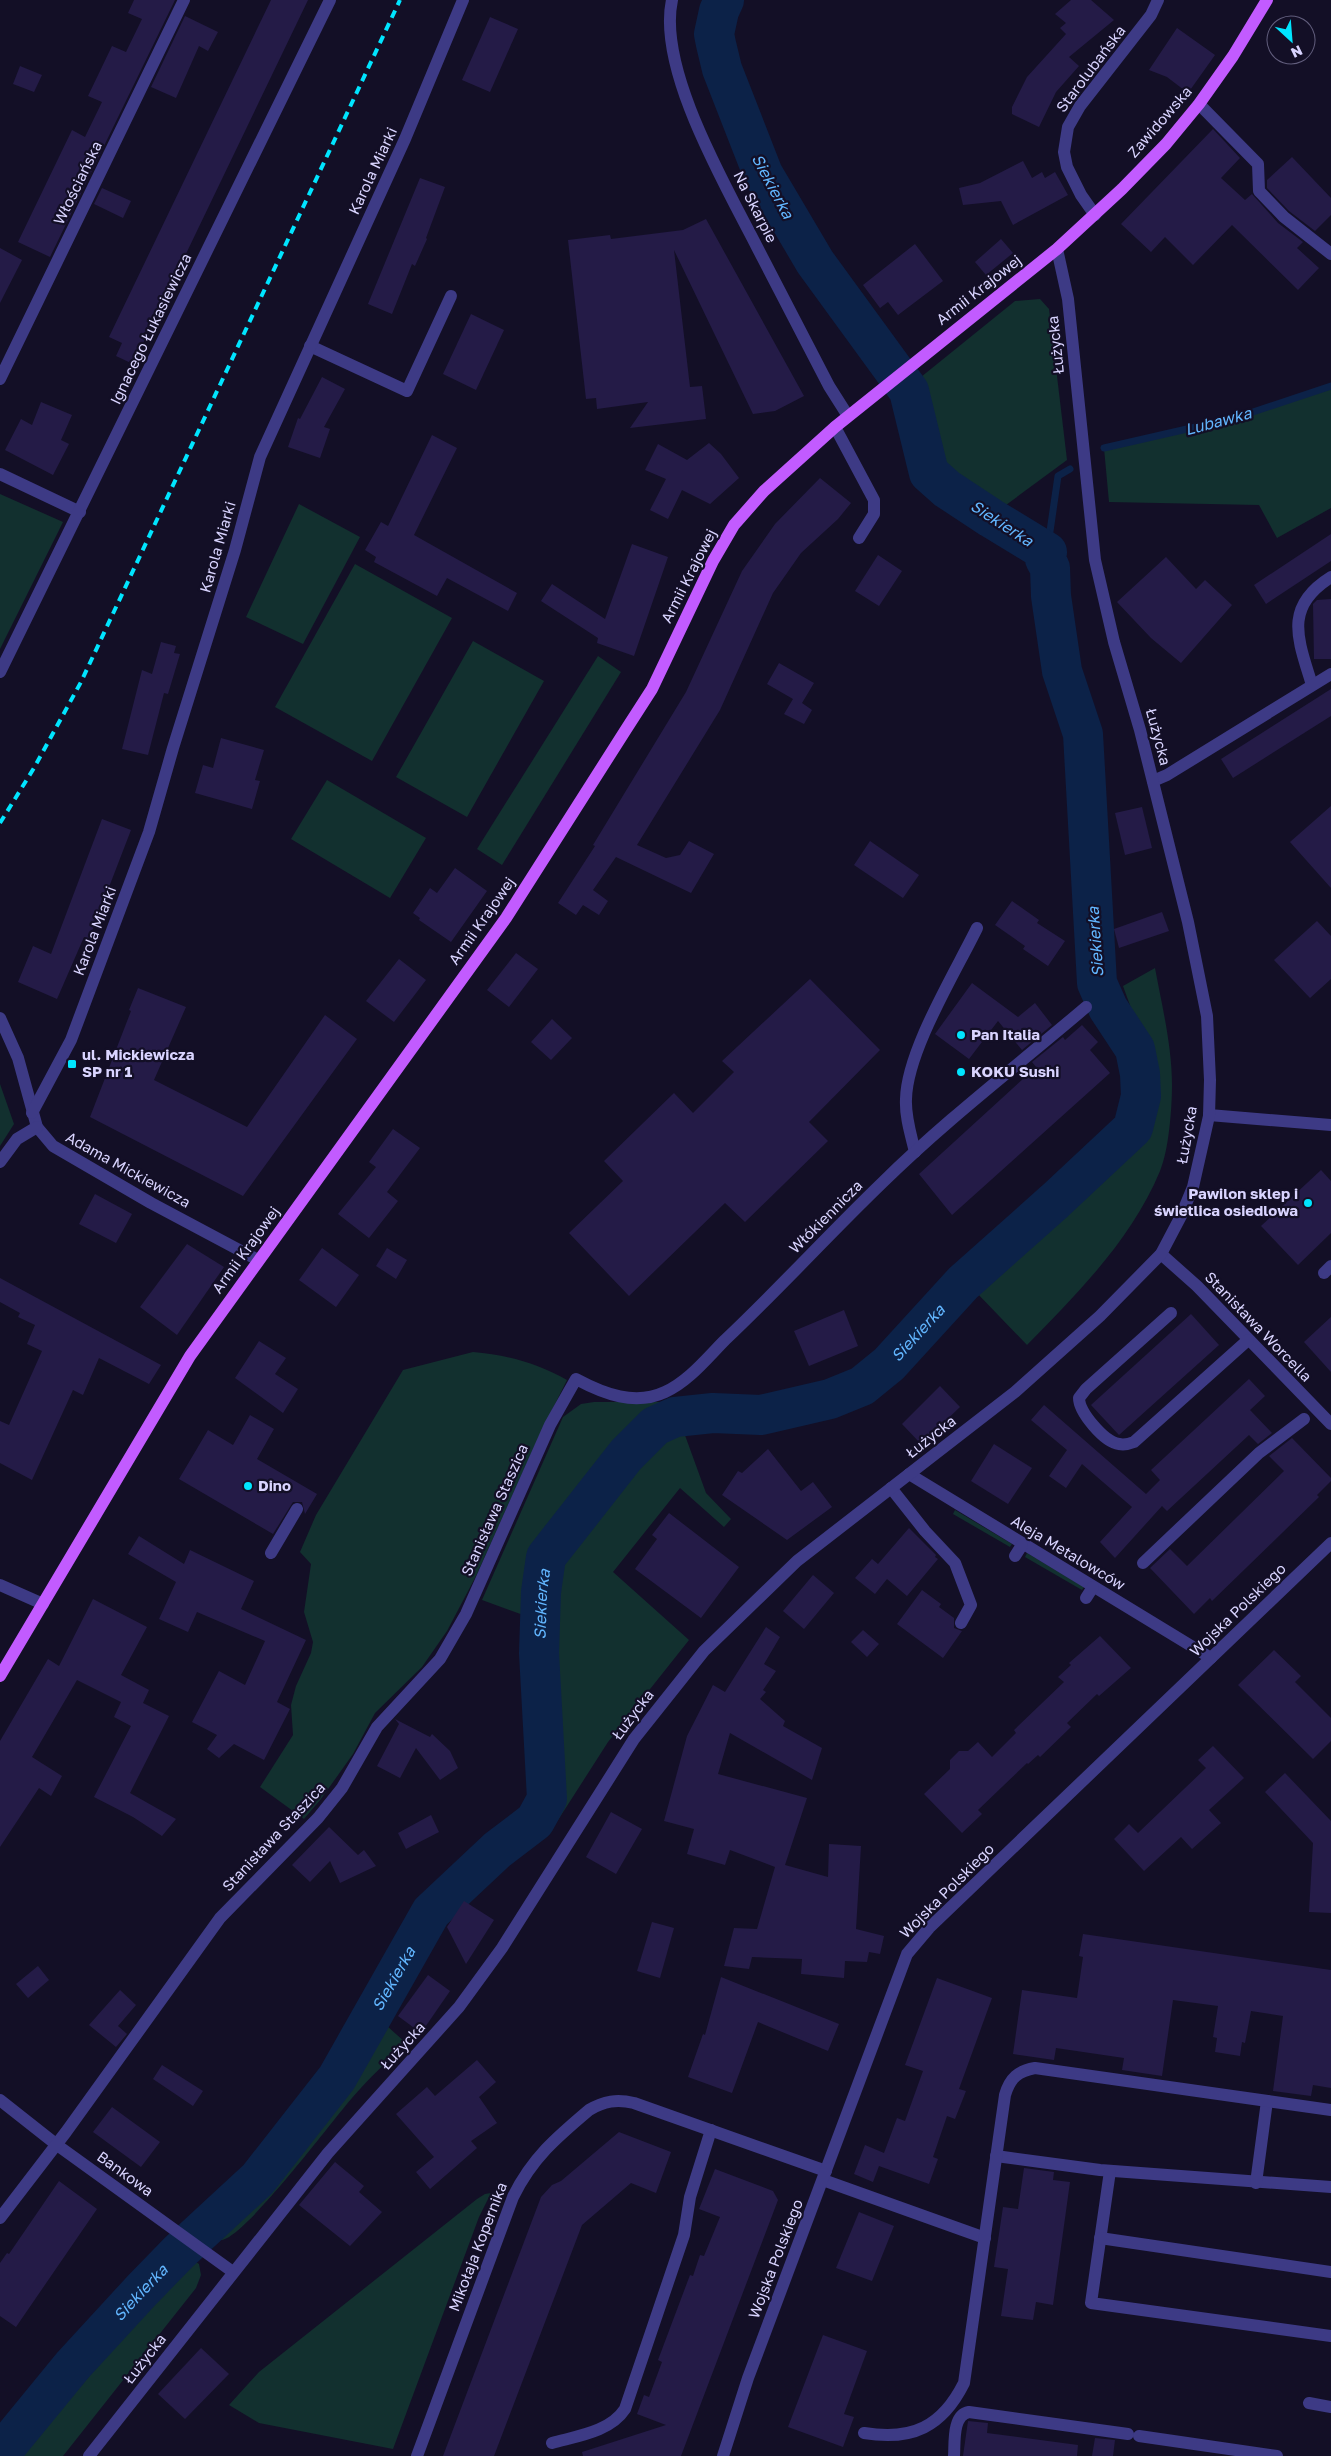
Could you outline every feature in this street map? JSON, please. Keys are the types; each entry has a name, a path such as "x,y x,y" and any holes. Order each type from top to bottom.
{"main road":[{"name":"Zawidowska","path":"1057,249 1095,215 1166,144 1199,104 1233,56 1267,0"},
{"name":"Armii Krajowej","path":"0,1676 190,1356 506,918 652,689 712,561 734,525 764,491 835,427 1057,249"}],"street":[{"name":"Włościańska","path":"0,379 184,0"},
{"name":"Ignacego Łukasiewicza","path":"0,672 330,0"},
{"name":"Karola Miarki","path":"32,1113 71,1040 150,832 173,748 235,550 260,457 405,139 463,0"},
{"name":"Na Skarpie","path":"672,0 671,31 677,68 706,146 825,377 848,416"},
{"name":"Starolubańska","path":"1095,215 1081,195 1067,167 1064,152 1068,127 1080,106 1151,15 1158,0"},
{"path":"1199,104 1258,164 1259,191 1284,217 1331,254"},
{"name":"Łużycka","path":"89,2456 328,2153 459,2007 502,1948 634,1739 704,1651 778,1578 1015,1392 1100,1316 1161,1254 1193,1186 1209,1115 1210,1080 1207,1016 1188,922 1153,781 1114,642 1095,560 1068,299 1057,249"},
{"path":"310,346 407,391 450,296"},
{"path":"835,427 874,500 874,514 859,538"},
{"path":"0,474 80,512"},
{"path":"1312,685 1302,647 1299,616 1306,596 1331,577"},
{"path":"1153,781 1167,775 1331,674"},
{"path":"915,1152 906,1110 908,1076 926,1030 977,928"},
{"name":"Włókiennicza","path":"576,1379 600,1391 629,1398 650,1397 672,1388 688,1376 755,1312 915,1152 1086,1007"},
{"name":"Adama Mickiewicza","path":"0,1018 18,1058 37,1127 52,1146 92,1170 258,1260"},
{"path":"1209,1115 1331,1125"},
{"path":"0,1162 17,1140 37,1127"},
{"name":"Stanisława Worcella","path":"1161,1254 1197,1286 1331,1424"},
{"path":"1171,1313 1086,1389 1079,1398 1081,1410 1111,1442 1126,1444 1134,1442 1248,1340"},
{"name":"Stanisława Staszica","path":"0,2218 57,2145 220,1918 330,1803 342,1788 377,1727 428,1674 452,1641 550,1425 576,1379"},
{"path":"1143,1564 1258,1453 1304,1419"},
{"name":"Aleja Metalowców","path":"909,1474 1018,1550 1093,1587 1211,1658"},
{"path":"891,1488 924,1531 956,1563 971,1606 961,1623"},
{"path":"271,1553 297,1509"},
{"name":"Wojska Polskiego","path":"724,2456 748,2378 903,1963 916,1941 1331,1544"},
{"path":"0,1585 43,1604"},
{"path":"1086,1598 1093,1587"},
{"path":"864,2432 877,2435 914,2433 925,2428 945,2412 958,2396 964,2383 996,2156 1009,2083 1014,2076 1027,2069 1036,2068 1331,2110"},
{"name":"Bankowa","path":"0,2100 57,2145 233,2272"},
{"name":"Mikołaja Kopernika","path":"417,2456 513,2197 536,2158 597,2105 615,2100 634,2103 711,2130 985,2238"},
{"path":"1256,2183 1267,2101"},
{"path":"552,2443 605,2427 619,2417 625,2409 684,2235 690,2197 711,2130"},
{"path":"996,2156 1110,2170 1256,2183 1331,2187"},
{"path":"1110,2170 1091,2303 1331,2336"},
{"path":"1100,2238 1331,2272"},
{"path":"1309,2403 1331,2407"},
{"path":"954,2456 958,2421 961,2415 968,2412 1134,2435 1216,2451 1277,2456"}],"green space":[{"path":"1040,299 1049,309 1067,460 1006,505 946,466 921,377 1015,301"},
{"path":"1331,383 1331,508 1277,538 1259,505 1109,502 1104,448 1235,418"},
{"path":"0,494 63,522 0,649"},
{"path":"299,504 360,537 303,644 246,617"},
{"path":"355,564 452,618 372,761 275,707"},
{"path":"473,641 544,681 467,817 396,777"},
{"path":"598,656 621,672 502,865 477,849"},
{"path":"327,780 426,838 390,898 291,839"},
{"path":"1155,968 1172,1070 1171,1117 1168,1141 1160,1171 1148,1196 1119,1242 1084,1285 1027,1345 975,1291 1083,1189 1141,1126 1150,1089 1148,1055 1123,986"},
{"path":"0,1084 14,1124 0,1146"},
{"path":"473,1352 498,1355 522,1361 567,1380 539,1436 477,1574 447,1631 422,1667 375,1713 353,1754 321,1799 304,1819 260,1787 293,1735 291,1705 296,1686 311,1653 313,1642 304,1612 311,1564 300,1552 316,1515 403,1370"},
{"path":"594,1402 664,1402 625,1441 544,1540 532,1569 526,1616 482,1600 563,1417 581,1404"},
{"path":"682,1427 706,1493 731,1519 724,1527 680,1488 613,1572 689,1640 608,1742 551,1831 548,1819 559,1789 548,1640 548,1593 552,1570 567,1539 593,1512 637,1455 661,1435"},
{"path":"955,1510 1012,1544 1010,1547 953,1514"},
{"path":"1027,1553 1084,1587 1082,1590 1025,1557"},
{"path":"377,2017 406,2043 358,2091 288,2177 248,2221 232,2235 221,2240 213,2235 262,2184 309,2129 353,2063"},
{"path":"491,2193 479,2217 393,2449 259,2423 229,2405 259,2372 477,2199"},
{"path":"191,2259 199,2264 201,2275 196,2288 63,2456 20,2456"}],"building":[{"path":"134,0 175,0 50,257 18,242 72,130 85,137 102,102 88,96 112,46 126,52 142,19 128,13"},
{"path":"271,0 308,0 133,364 116,356 122,343 109,337"},
{"path":"1071,0 1091,0 1114,20 1069,57 1079,66 1056,92 1039,127 1012,114 1012,107 1027,77 1066,34 1060,28 1066,23 1055,14"},
{"path":"185,16 218,32 208,51 199,46 176,98 151,87"},
{"path":"490,17 518,29 490,92 462,80"},
{"path":"1177,28 1215,55 1188,93 1167,77 1149,70"},
{"path":"20,66 42,75 34,92 13,84"},
{"path":"1213,129 1240,158 1221,178 1245,200 1252,194 1278,223 1303,242 1297,248 1319,268 1298,290 1232,225 1193,265 1165,237 1151,252 1121,224"},
{"path":"1292,157 1331,198 1331,215 1315,231 1289,211 1267,188 1267,180"},
{"path":"1023,161 1032,178 1042,172 1045,178 1055,172 1068,195 1013,225 1001,201 963,205 959,188 980,183"},
{"path":"420,178 445,187 427,239 415,266 412,264 392,314 368,304"},
{"path":"102,188 131,201 123,218 94,204"},
{"path":"706,219 804,396 775,411 753,414 674,250 690,387 702,386 706,419 630,428 648,402 597,409 596,398 586,399 568,240 610,235 611,239 683,230"},
{"path":"1001,239 1013,253 986,275 975,262"},
{"path":"915,244 943,281 898,315 888,302 880,308 863,285"},
{"path":"0,248 22,260 0,303"},
{"path":"471,314 504,330 476,390 443,374"},
{"path":"322,377 345,389 324,427 330,429 320,458 288,447 298,418 300,419"},
{"path":"41,402 72,415 61,440 69,444 53,475 5,450 21,419 32,425"},
{"path":"432,435 457,448 414,535 517,593 508,611 447,578 437,596 374,562 376,557 365,550 381,522 388,526"},
{"path":"709,443 721,454 739,478 710,504 682,490 668,519 650,510 666,479 645,470 658,444 687,460"},
{"path":"820,478 851,503 838,519 801,553 773,593 720,710 637,845 666,858 680,855 689,841 714,854 691,893 616,857 593,890 608,901 599,915 583,905 576,915 558,903 595,846 593,845 686,692 742,571 775,524"},
{"path":"1331,534 1331,561 1266,604 1254,585"},
{"path":"632,544 668,557 634,656 597,643 598,638 541,601 552,584 605,619"},
{"path":"878,555 902,571 879,606 855,591"},
{"path":"1166,557 1196,589 1205,580 1232,605 1181,663 1151,638 1117,602"},
{"path":"1331,599 1331,659 1314,659 1313,604 1317,600"},
{"path":"161,642 176,646 174,653 180,654 168,694 164,693 148,755 122,749 142,670 152,674"},
{"path":"779,663 814,683 802,703 812,710 804,724 784,714 793,699 767,684"},
{"path":"1331,689 1331,716 1233,778 1221,759"},
{"path":"221,738 264,750 255,780 260,781 252,809 195,793 203,765 213,768"},
{"path":"1331,806 1331,888 1290,842"},
{"path":"1142,807 1152,848 1125,855 1115,813"},
{"path":"102,819 131,830 89,939 84,937 57,999 18,982 33,946 51,954"},
{"path":"870,841 919,875 903,898 854,865"},
{"path":"455,868 487,891 451,942 419,920 420,918 413,913 430,888 437,893"},
{"path":"1012,901 1039,920 1037,923 1065,941 1048,966 1023,949 1025,946 995,925"},
{"path":"1162,912 1169,931 1119,948 1114,929"},
{"path":"1317,921 1331,936 1331,979 1310,998 1274,960"},
{"path":"516,953 538,969 509,1007 487,990"},
{"path":"399,959 426,980 394,1022 366,1001"},
{"path":"810,979 880,1050 809,1122 828,1141 745,1222 725,1203 629,1296 569,1233 623,1181 604,1161 674,1093 693,1113 734,1072 722,1061"},
{"path":"972,983 1018,1017 1035,1003 1052,1025 1022,1050 998,1021 969,1059 935,1034"},
{"path":"138,988 186,1007 154,1080 247,1127 325,1015 357,1039 243,1196 90,1117"},
{"path":"552,1019 572,1038 551,1060 531,1042"},
{"path":"1082,1025 1098,1042 1090,1050 1110,1073 952,1215 919,1174 1036,1067 1032,1062 1063,1037 1065,1040"},
{"path":"393,1129 420,1148 387,1192 398,1201 369,1238 338,1214 376,1167 369,1162"},
{"name":"Pawilon sklep i świetlica osiedlowa","path":"1321,1170 1331,1181 1331,1233 1298,1265 1261,1226"},
{"path":"95,1194 132,1214 116,1243 79,1224"},
{"path":"187,1244 224,1267 177,1335 140,1307"},
{"path":"322,1248 359,1275 336,1307 299,1280"},
{"path":"387,1248 407,1260 396,1279 376,1266"},
{"path":"0,1278 161,1365 149,1384 99,1358 83,1395 73,1390 32,1480 0,1463 0,1421 9,1425 42,1351 27,1344 35,1325 18,1317 20,1313 0,1302"},
{"path":"844,1310 858,1346 809,1366 794,1331"},
{"path":"1191,1314 1219,1345 1119,1435 1091,1405"},
{"path":"1331,1317 1331,1372 1304,1342"},
{"path":"259,1341 286,1358 275,1374 298,1389 283,1413 235,1378"},
{"path":"1249,1379 1265,1396 1250,1410 1272,1433 1258,1444 1249,1435 1167,1511 1162,1506 1115,1558 1100,1542 1132,1507 1082,1464 1066,1488 1049,1476 1067,1450 1031,1420 1044,1405 1146,1494 1160,1480 1151,1470"},
{"path":"940,1386 960,1407 921,1444 902,1424"},
{"name":"Dino","path":"250,1415 274,1429 257,1459 317,1494 305,1514 302,1502 293,1502 273,1534 179,1479 208,1430 233,1445"},
{"path":"1292,1438 1331,1478 1331,1481 1317,1495 1319,1497 1212,1601 1210,1598 1194,1614 1150,1568 1170,1549 1187,1566 1284,1471 1269,1456"},
{"path":"994,1444 1032,1468 1008,1504 971,1481"},
{"path":"768,1449 801,1491 813,1482 832,1507 787,1540 722,1495 738,1471 742,1473"},
{"path":"669,1513 739,1567 701,1618 635,1569 657,1539 652,1535"},
{"path":"909,1528 938,1559 907,1596 887,1579 875,1594 855,1578 872,1559 878,1564"},
{"path":"139,1536 184,1564 190,1550 254,1581 241,1609 306,1640 277,1702 290,1709 264,1760 234,1744 219,1758 207,1749 217,1735 192,1722 219,1671 245,1685 265,1641 197,1612 188,1632 159,1619 176,1582 128,1554"},
{"path":"813,1575 834,1593 804,1629 783,1611"},
{"path":"922,1590 941,1604 939,1607 954,1618 954,1628 962,1631 943,1658 897,1624"},
{"path":"93,1599 147,1627 121,1675 149,1690 143,1703 169,1716 130,1793 176,1819 162,1836 133,1817 94,1797 131,1726 114,1717 121,1702 77,1680 32,1757 62,1776 51,1796 39,1788 0,1847 0,1741 48,1659 59,1666"},
{"path":"766,1627 780,1637 764,1664 776,1671 763,1690 766,1692 760,1699 785,1721 783,1726 822,1748 812,1780 730,1733 718,1774 807,1798 785,1865 828,1877 829,1844 861,1846 856,1929 884,1936 880,1954 869,1952 867,1962 845,1961 844,1978 801,1974 802,1959 752,1957 749,1969 724,1966 734,1928 757,1929 775,1867 730,1850 725,1865 687,1854 694,1829 664,1821 687,1736 713,1685 725,1692"},
{"path":"863,1630 879,1644 867,1657 851,1642"},
{"path":"1100,1636 1131,1668 1099,1696 1097,1694 1067,1723 1071,1727 1040,1757 1038,1755 1027,1763 978,1810 982,1814 962,1833 924,1794 950,1769 950,1760 959,1751 968,1751 978,1742 992,1757 1016,1733 1014,1730 1064,1682 1058,1677 1071,1665 1069,1663"},
{"path":"1274,1650 1301,1676 1295,1682 1331,1718 1331,1741 1313,1759 1238,1685"},
{"path":"395,1719 430,1737 432,1734 450,1751 458,1768 440,1780 416,1748 400,1778 377,1766 399,1724"},
{"path":"1213,1746 1244,1778 1209,1810 1221,1823 1192,1849 1181,1837 1144,1871 1114,1839 1129,1824 1138,1833 1206,1768 1198,1760"},
{"path":"1285,1773 1331,1821 1331,1913 1309,1912 1313,1843 1265,1792"},
{"path":"611,1812 642,1829 616,1874 586,1857"},
{"path":"431,1815 439,1832 406,1849 398,1833"},
{"path":"329,1827 358,1855 364,1850 376,1866 340,1883 330,1861 310,1882 292,1865"},
{"path":"464,1901 494,1920 466,1964 447,1927"},
{"path":"652,1922 674,1928 660,1978 637,1971"},
{"path":"1083,1934 1331,1970 1331,2088 1313,2085 1311,2096 1273,2091 1283,2016 1251,2011 1245,2043 1242,2042 1240,2056 1215,2052 1217,2038 1213,2037 1218,2006 1173,2000 1162,2076 1122,2070 1124,2058 1056,2048 1054,2060 1013,2054 1022,1990 1077,1998 1083,1957 1079,1956"},
{"path":"38,1966 49,1980 28,1998 16,1984"},
{"path":"428,1975 450,1991 421,2033 398,2016"},
{"path":"721,1977 839,2024 828,2051 758,2022 732,2093 688,2077 703,2034 705,2035"},
{"path":"937,1978 992,1998 959,2089 966,2091 955,2119 947,2116 933,2157 938,2159 929,2184 879,2166 873,2182 854,2174 865,2145 884,2153 897,2118 905,2121 923,2071 905,2065"},
{"path":"120,1990 136,2005 118,2026 127,2034 116,2047 89,2025"},
{"path":"477,2060 496,2082 479,2097 497,2123 471,2141 477,2148 430,2189 416,2172 434,2157 396,2114 427,2087 435,2096"},
{"path":"162,2065 203,2091 193,2106 153,2079"},
{"path":"112,2107 160,2142 141,2167 93,2132"},
{"path":"619,2132 671,2152 656,2193 631,2183 582,2225 494,2456 443,2456 541,2197 552,2185 561,2181"},
{"path":"335,2162 364,2186 359,2192 382,2212 350,2246 299,2205"},
{"path":"1024,2168 1054,2172 1053,2180 1070,2182 1053,2305 1036,2302 1033,2320 1001,2316 1008,2269 994,2267 1003,2207 1018,2209"},
{"path":"715,2169 773,2191 778,2200 681,2456 583,2456 582,2452 666,2425 637,2414 644,2395 649,2397 662,2362 658,2360 690,2275 693,2276 700,2255 704,2256 720,2217 699,2209"},
{"path":"59,2181 97,2209 16,2327 0,2316 0,2263 7,2253 9,2254"},
{"path":"859,2212 894,2226 872,2281 836,2268"},
{"path":"823,2335 867,2351 844,2414 854,2417 843,2447 788,2427"},
{"path":"201,2348 229,2374 185,2419 158,2394"},
{"path":"968,2421 988,2423 987,2433 1078,2445 1077,2456 963,2456"},
{"path":"1095,2438 1115,2440 1113,2456 1092,2456"}],"waterway":[{"name":"Siekierka","path":"0,2454 73,2365 142,2290 179,2252 258,2179 337,2078 431,1912 497,1850 535,1821 547,1799 539,1653 541,1592 546,1557 626,1455 655,1426 675,1417 713,1413 761,1415 830,1399 862,1386 889,1364 963,1283 1133,1128 1141,1096 1140,1074 1135,1049 1108,1008 1097,983 1083,734 1062,671 1051,596 1050,568 1045,559 1047,552 947,489 929,473 909,391 815,262 763,174 722,69 716,44 714,34 719,11 724,0"},
{"name":"Lubawka","path":"1104,448 1235,418 1331,386"},
{"name":"Lubawka","path":"1047,552 1058,476 1070,469"}],"railway":[{"path":"0,823 34,768 81,682 400,0"}],"place":[{"name":"Pan Italia","path":"961,1035"},
{"name":"ul. Mickiewicza SP nr 1","path":"72,1064"},
{"name":"KOKU Sushi","path":"961,1072"},
{"name":"Pawilon sklep i świetlica osiedlowa","path":"1308,1203"},
{"name":"Dino","path":"248,1486"}]}
